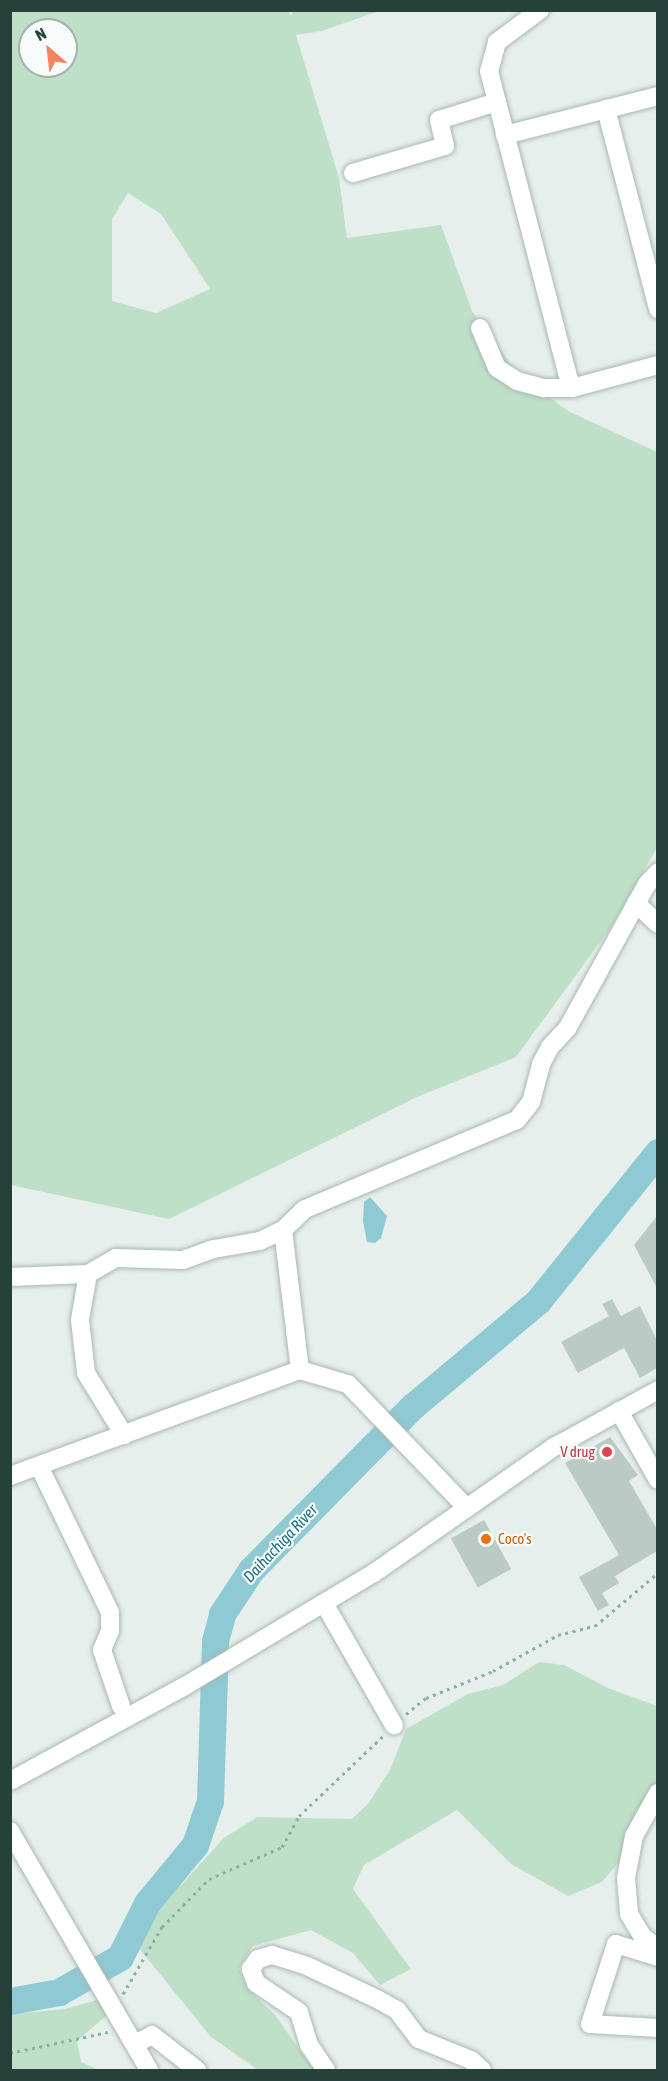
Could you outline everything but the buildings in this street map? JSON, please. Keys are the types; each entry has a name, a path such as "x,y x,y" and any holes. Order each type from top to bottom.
{"street":[{"path":"540,10 506,34 492,51 489,71 572,388"},
{"path":"505,135 657,96"},
{"path":"353,173 444,146 439,120 497,102"},
{"path":"606,109 657,309"},
{"path":"480,327 497,368 517,381 544,388 572,388 657,365"},
{"path":"10,1277 88,1274 116,1258 183,1260 213,1249 260,1241 283,1230 305,1209 517,1120 531,1102 541,1064 567,1029 636,903 657,872"},
{"path":"636,903 657,924"},
{"path":"283,1230 300,1370"},
{"path":"88,1274 80,1320 86,1373 124,1435"},
{"path":"10,1476 300,1370 348,1384 467,1508"},
{"path":"10,1781 185,1686 324,1603 554,1447 657,1390"},
{"path":"619,1411 657,1480"},
{"path":"39,1466 110,1612 110,1631 102,1650 121,1706"},
{"path":"324,1603 394,1725"},
{"path":"657,1793 634,1836 626,1878 629,1914 643,1937 657,1948"},
{"path":"10,1832 149,2070"},
{"path":"657,1957 616,1944 590,2024 657,2028"},
{"path":"326,2070 309,2045 299,2012 256,1983 251,1969 258,1959 272,1955 345,1983 397,2010 418,2039 459,2064 471,2060 482,2070"},
{"path":"135,2044 152,2035 197,2070"}],"path":[{"path":"10,2052 107,2034 115,2010 162,1927 208,1879 282,1847 299,1816 394,1725 438,1692 493,1671 558,1635 594,1626 657,1574"}],"green space":[{"path":"289,10 291,17 292,11 379,11 322,31 296,35 339,178 347,238 441,225 472,311 517,373 568,411 657,452 657,848 609,930 516,1057 417,1097 169,1219 11,1185 10,11","holes":["128,193 161,214 210,289 156,313 112,301 112,219"]},
{"path":"539,1662 564,1665 608,1688 657,1706 657,1784 647,1791 619,1862 602,1882 568,1896 511,1864 457,1810 364,1865 353,1889 411,1969 380,1985 353,1953 311,1930 253,1946 239,1968 247,1988 275,2015 314,2070 258,2070 211,2037 138,1947 159,1909 224,1838 257,1817 352,1819 368,1804 391,1768 406,1729 468,1694 503,1685"},
{"path":"101,1999 107,2015 77,2041 81,2062 99,2070 11,2070 11,2014 65,2009"}],"water":[{"path":"370,1197 387,1216 381,1238 375,1243 367,1242 363,1221 364,1202"}],"waterway":[{"name":"Daihachiga River","path":"10,2001 59,1992 120,1957 147,1903 195,1845 210,1801 215,1641 222,1614 251,1570 413,1406 538,1301 658,1152"}],"place":[{"name":"V drug","path":"607,1452"},
{"name":"Coco's","path":"486,1539"}]}
